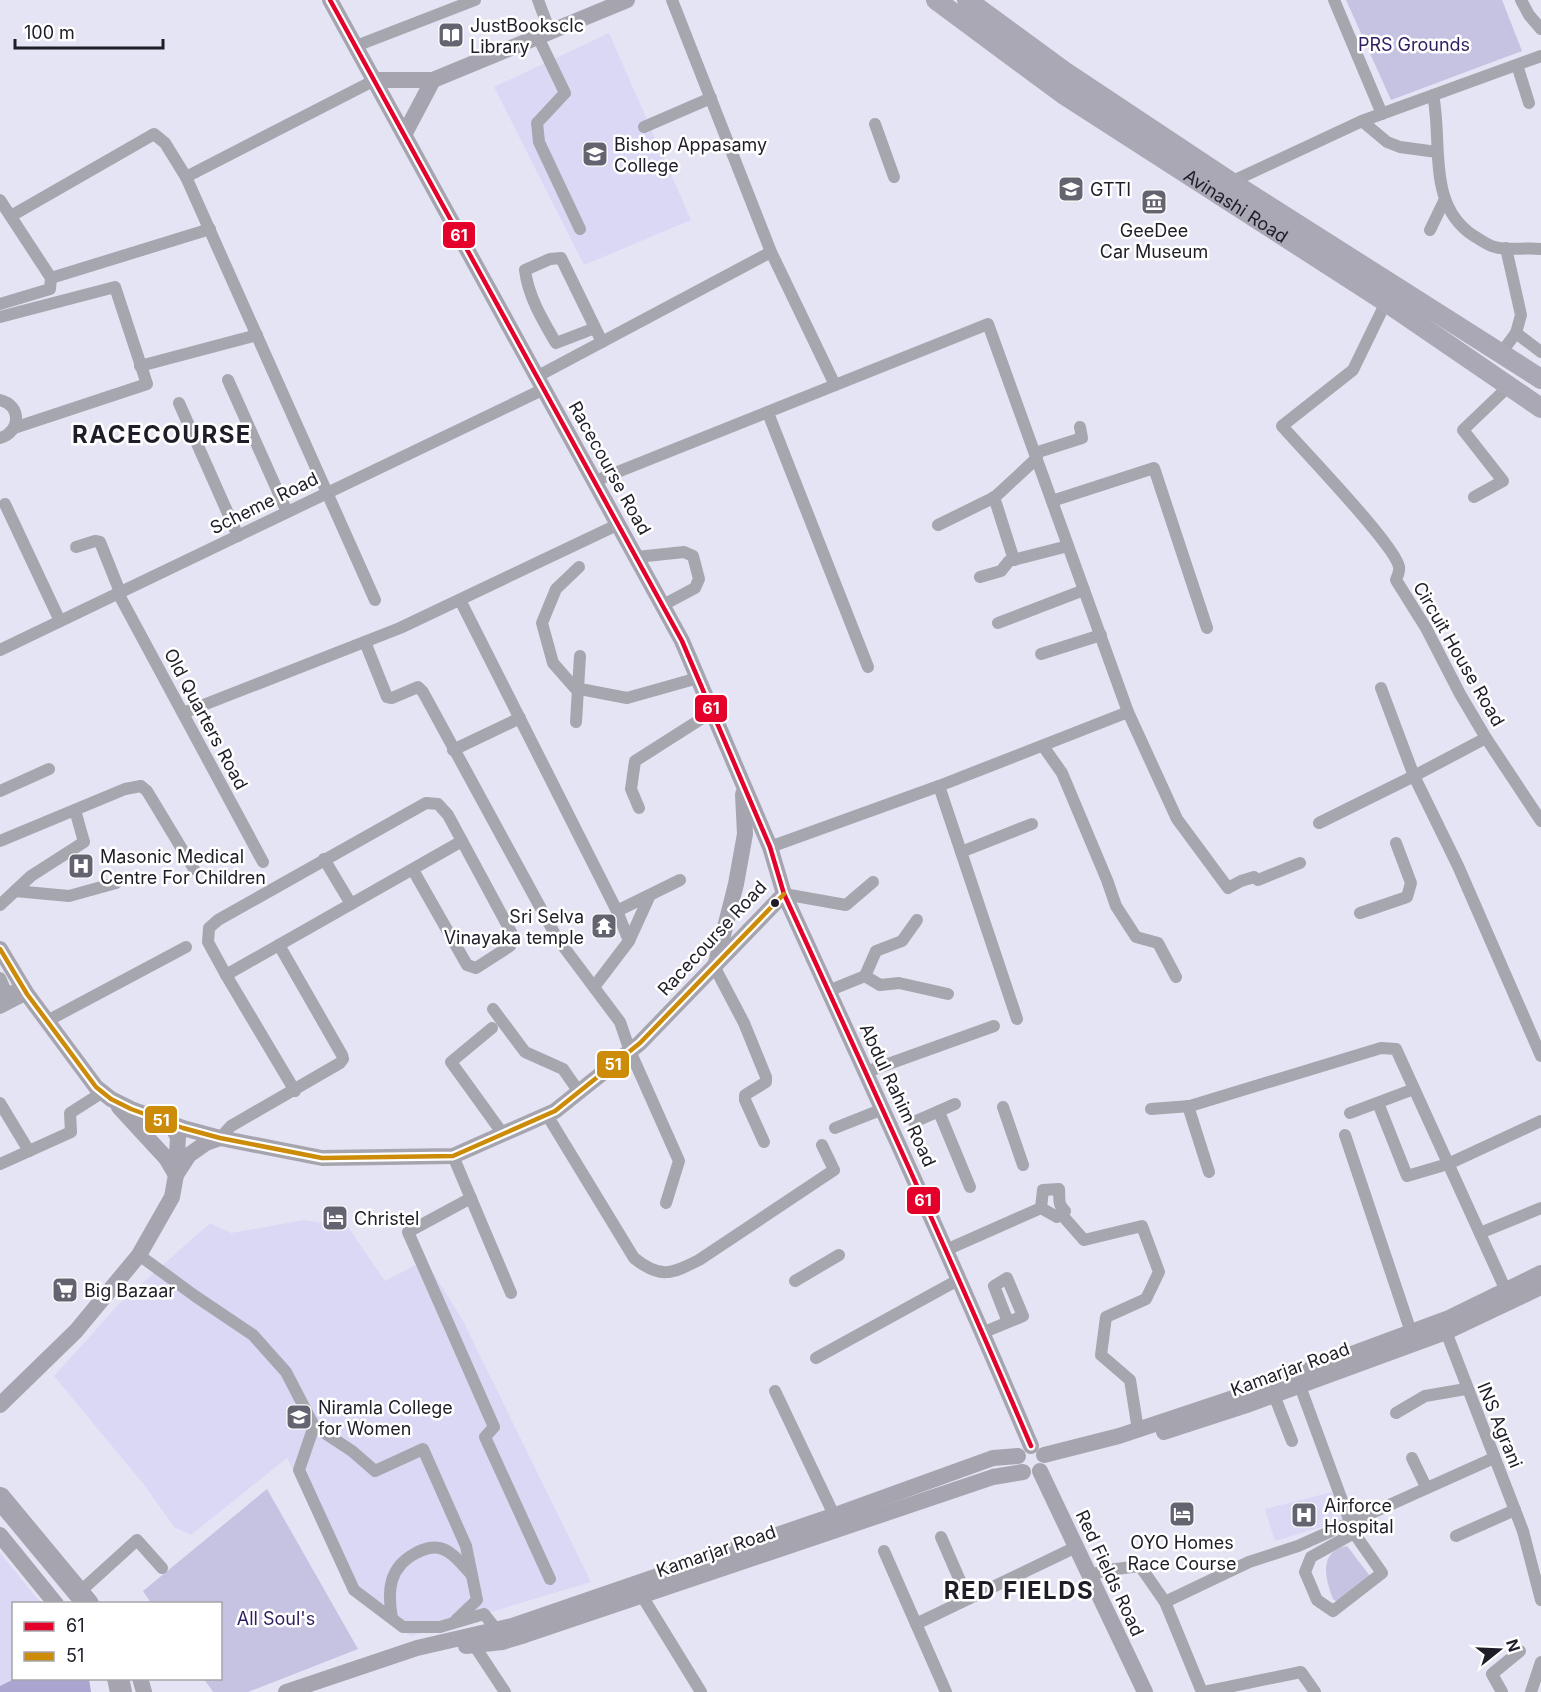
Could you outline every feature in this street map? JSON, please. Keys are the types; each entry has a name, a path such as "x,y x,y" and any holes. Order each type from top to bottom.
{"highway":[{"path":"0,1498 81,1598"},
{"path":"0,1516 81,1598"}],"main road":[{"name":"Avinashi Road","path":"936,0 1062,94 1386,302 1541,408"},
{"name":"Avinashi Road","path":"967,0 1064,71 1232,182 1541,380"}],"street":[{"name":"Racecourse Road","path":"0,949 14,993 47,1020 96,1087 150,1117 220,1138 322,1158 453,1156 555,1111 630,1051 784,894 770,847 682,641 330,0"},
{"path":"356,46 475,0"},
{"path":"538,0 544,34 565,93 537,123 539,142 580,229"},
{"path":"186,177 375,80 433,80 627,0"},
{"path":"672,0 771,252 835,385"},
{"path":"1334,0 1382,114"},
{"path":"1521,0 1529,15 1541,29"},
{"path":"1232,182 1362,121 1541,56"},
{"path":"1516,65 1529,103"},
{"path":"405,133 433,80"},
{"path":"1433,95 1437,112 1439,179 1454,218 1467,232 1486,244 1506,248 1541,249"},
{"path":"644,126 711,98"},
{"path":"1362,121 1387,142 1400,147 1437,152"},
{"path":"875,124 894,177"},
{"path":"11,216 154,134 165,143 186,177 210,229 375,600"},
{"path":"1430,230 1445,199"},
{"path":"0,200 51,278 50,289 0,304"},
{"path":"51,278 210,229"},
{"path":"1501,353 1516,333 1521,315 1506,248"},
{"name":"Scheme Road","path":"0,650 328,493 541,383 602,342 771,252"},
{"path":"595,328 556,343 526,281 525,270 549,259 561,258 602,342"},
{"path":"0,317 115,287 147,384 14,428"},
{"name":"Circuit House Road","path":"1386,302 1353,370 1282,426 1365,518 1395,555 1400,568 1396,580 1426,628 1486,738 1541,821"},
{"path":"595,481 988,324 1128,712 1177,819 1228,888 1240,881 1254,877 1258,880 1300,863"},
{"path":"1516,333 1541,352"},
{"path":"140,366 257,335"},
{"path":"228,380 287,512"},
{"path":"1474,497 1503,481 1463,430 1509,386"},
{"path":"0,400 10,404 14,410 16,422 14,428 6,436 0,438"},
{"path":"178,403 238,536"},
{"path":"768,413 868,667"},
{"path":"938,525 994,497 1036,455 1082,438 1080,427"},
{"path":"1052,501 1154,468 1207,628"},
{"path":"994,497 1014,560"},
{"path":"5,504 60,621"},
{"path":"183,713 400,628 619,525"},
{"name":"Old Quarters Road","path":"76,547 99,540 119,593 263,862"},
{"path":"980,577 1001,571 1010,561 1068,546"},
{"path":"637,558 684,552 693,556 699,579 695,588 663,605"},
{"path":"579,567 556,589 542,623 553,663 574,688 627,698 698,678"},
{"path":"998,623 1084,590"},
{"path":"460,600 617,910 629,941"},
{"path":"1041,654 1101,635"},
{"path":"365,642 387,698 418,687 423,692 557,938 620,1022 630,1051 679,1161 666,1203"},
{"path":"576,722 580,656"},
{"path":"1381,688 1414,776 1458,866 1541,1056"},
{"path":"639,807 631,789 634,761 712,712"},
{"path":"770,847 939,786 1128,712"},
{"path":"453,750 520,718"},
{"path":"1319,823 1486,738"},
{"path":"1043,746 1062,773 1116,906 1136,937 1158,944 1176,977"},
{"path":"0,791 49,769"},
{"path":"742,784 745,834 736,884 715,965 744,1023 766,1077 766,1082 745,1095 745,1100 764,1142"},
{"path":"0,841 133,786 141,786 147,790 194,869"},
{"path":"939,786 1017,1019"},
{"path":"295,1091 208,942 209,928 218,920 426,803 438,804 447,815 511,932 510,946 476,968 467,965 413,870"},
{"path":"0,906 31,876 84,842 75,810"},
{"path":"961,852 1032,824"},
{"path":"226,975 462,841"},
{"path":"1360,913 1407,897 1411,883 1396,843"},
{"path":"324,859 351,904"},
{"path":"617,910 680,880"},
{"path":"784,894 846,905 873,882"},
{"path":"15,891 69,896 116,883"},
{"name":"Abdul Rahim Road","path":"784,894 946,1250 1033,1461"},
{"path":"594,987 629,941 650,895"},
{"path":"828,991 865,976 876,951 902,941 917,920"},
{"path":"176,1175 196,1148 220,1138 231,1126 295,1091 343,1059 279,945"},
{"path":"47,1020 186,947"},
{"path":"865,976 880,985 899,983 948,994"},
{"path":"0,978 14,993 0,1008"},
{"path":"493,1009 525,1052 563,1069 579,1092"},
{"path":"866,1072 994,1026"},
{"path":"492,1028 451,1062 503,1134"},
{"path":"1151,1109 1188,1106 1381,1048 1396,1049 1509,1297"},
{"path":"1350,1113 1414,1089"},
{"path":"0,1164 71,1132 70,1113 107,1095 166,1158 176,1175"},
{"path":"0,1103 29,1151"},
{"path":"1378,1103 1407,1176 1448,1164 1541,1121"},
{"path":"914,1122 955,1104"},
{"path":"1188,1106 1209,1172"},
{"path":"1003,1107 1023,1165"},
{"path":"835,1128 883,1109"},
{"path":"939,1112 970,1187"},
{"path":"547,1115 634,1258 647,1268 661,1273 675,1272 699,1260 834,1170 822,1145"},
{"path":"0,1405 76,1331 139,1255 172,1197 179,1146 178,1137 171,1125"},
{"path":"1345,1135 1411,1332"},
{"path":"453,1156 511,1293"},
{"path":"1059,1189 1060,1207 1065,1211 1062,1215 1056,1217 1041,1208 1043,1190 1059,1189"},
{"path":"471,1198 408,1232 494,1427 485,1437 550,1579"},
{"path":"946,1250 1041,1208"},
{"path":"1480,1233 1541,1208"},
{"path":"1062,1215 1084,1240 1142,1226 1159,1272 1146,1299 1106,1317 1101,1355 1130,1380 1138,1430"},
{"path":"139,1255 253,1335 286,1372 314,1426 352,1451 375,1471 423,1449 466,1546 477,1600 453,1623"},
{"path":"795,1281 839,1255"},
{"path":"816,1359 958,1280"},
{"name":"Kamarjar Road","path":"417,1648 502,1642 993,1477 1033,1461 1187,1426 1300,1386 1540,1286"},
{"path":"982,1333 1008,1322"},
{"path":"1033,1461 1138,1430 1230,1399 1411,1332 1444,1327"},
{"name":"INS Agrani","path":"1444,1327 1466,1389 1515,1510 1526,1541 1541,1600"},
{"path":"1300,1386 1352,1527 1382,1573 1333,1611 1317,1600 1305,1572 1311,1557 1352,1527 1426,1487 1494,1458"},
{"path":"1396,1413 1425,1396 1466,1389"},
{"path":"775,1390 834,1515"},
{"path":"1274,1395 1292,1441"},
{"path":"314,1426 299,1470 354,1590 403,1627 440,1627 484,1614 496,1629"},
{"name":"Kamarjar Road","path":"286,1692 417,1648 496,1629 834,1515 993,1458 1033,1461"},
{"path":"1412,1458 1426,1487"},
{"name":"Red Fields Road","path":"1033,1461 1144,1692"},
{"path":"0,1491 81,1598 137,1540 162,1568"},
{"path":"1456,1536 1515,1510"},
{"path":"1165,1602 1249,1562 1352,1527"},
{"path":"0,1535 54,1602"},
{"path":"940,1537 968,1599"},
{"path":"392,1618 389,1601 392,1579 402,1560 419,1551 438,1547 449,1552 472,1575"},
{"path":"916,1624 1076,1547"},
{"path":"884,1551 946,1692"},
{"path":"1089,1575 1140,1566 1165,1602 1203,1692 1301,1672 1314,1692"},
{"path":"642,1596 701,1692"},
{"path":"474,1645 505,1692"},
{"path":"1502,1692 1492,1674 1520,1651"},
{"path":"1531,1692 1541,1662"}],"shaded area":[{"name":"Bishop Appasamy College","path":"609,33 691,220 584,265 494,87"},
{"name":"Niramla College for Women","path":"304,1220 348,1227 385,1281 425,1260 462,1319 591,1582 410,1636 393,1611 374,1598 354,1590 287,1458 191,1535 174,1527 145,1486 54,1376 118,1305 210,1223 231,1233"},
{"name":"Airforce Hospital","path":"1332,1492 1342,1521 1275,1541 1265,1509"},
{"path":"0,1553 40,1602 12,1602 12,1680 0,1686"},
{"path":"12,1680 89,1680 91,1692 0,1692 0,1686"}],"green space":[{"name":"PRS Grounds","path":"1346,0 1502,0 1522,51 1391,100"},
{"name":"All Soul's","path":"267,1489 358,1649 248,1692 213,1692 205,1680 222,1680 222,1602 150,1602 143,1591"},
{"path":"1347,1546 1370,1576 1336,1601 1330,1591 1326,1567 1331,1554"}],"transit line":[{"name":"61","path":"330,0 682,641 770,847 784,894 940,1238 1031,1446"},
{"name":"51","path":"0,949 27,994 96,1087 111,1099 131,1109 183,1128 220,1138 322,1158 453,1156 555,1111 640,1043 784,894"}],"place":[{"name":"JustBooksclc Library","path":"451,35"},
{"name":"Bishop Appasamy College","path":"595,154"},
{"name":"GTTI","path":"1071,189"},
{"name":"GeeDee Car Museum","path":"1154,202"},
{"name":"Masonic Medical Centre For Children","path":"81,866"},
{"name":"Sri Selva Vinayaka temple","path":"604,926"},
{"name":"Christel","path":"335,1218"},
{"name":"Big Bazaar","path":"65,1290"},
{"name":"Niramla College for Women","path":"299,1417"},
{"name":"OYO Homes Race Course","path":"1182,1514"},
{"name":"Airforce Hospital","path":"1304,1515"}],"district":[{"name":"RACECOURSE","path":"162,434"},
{"name":"RED FIELDS","path":"1019,1590"}]}
